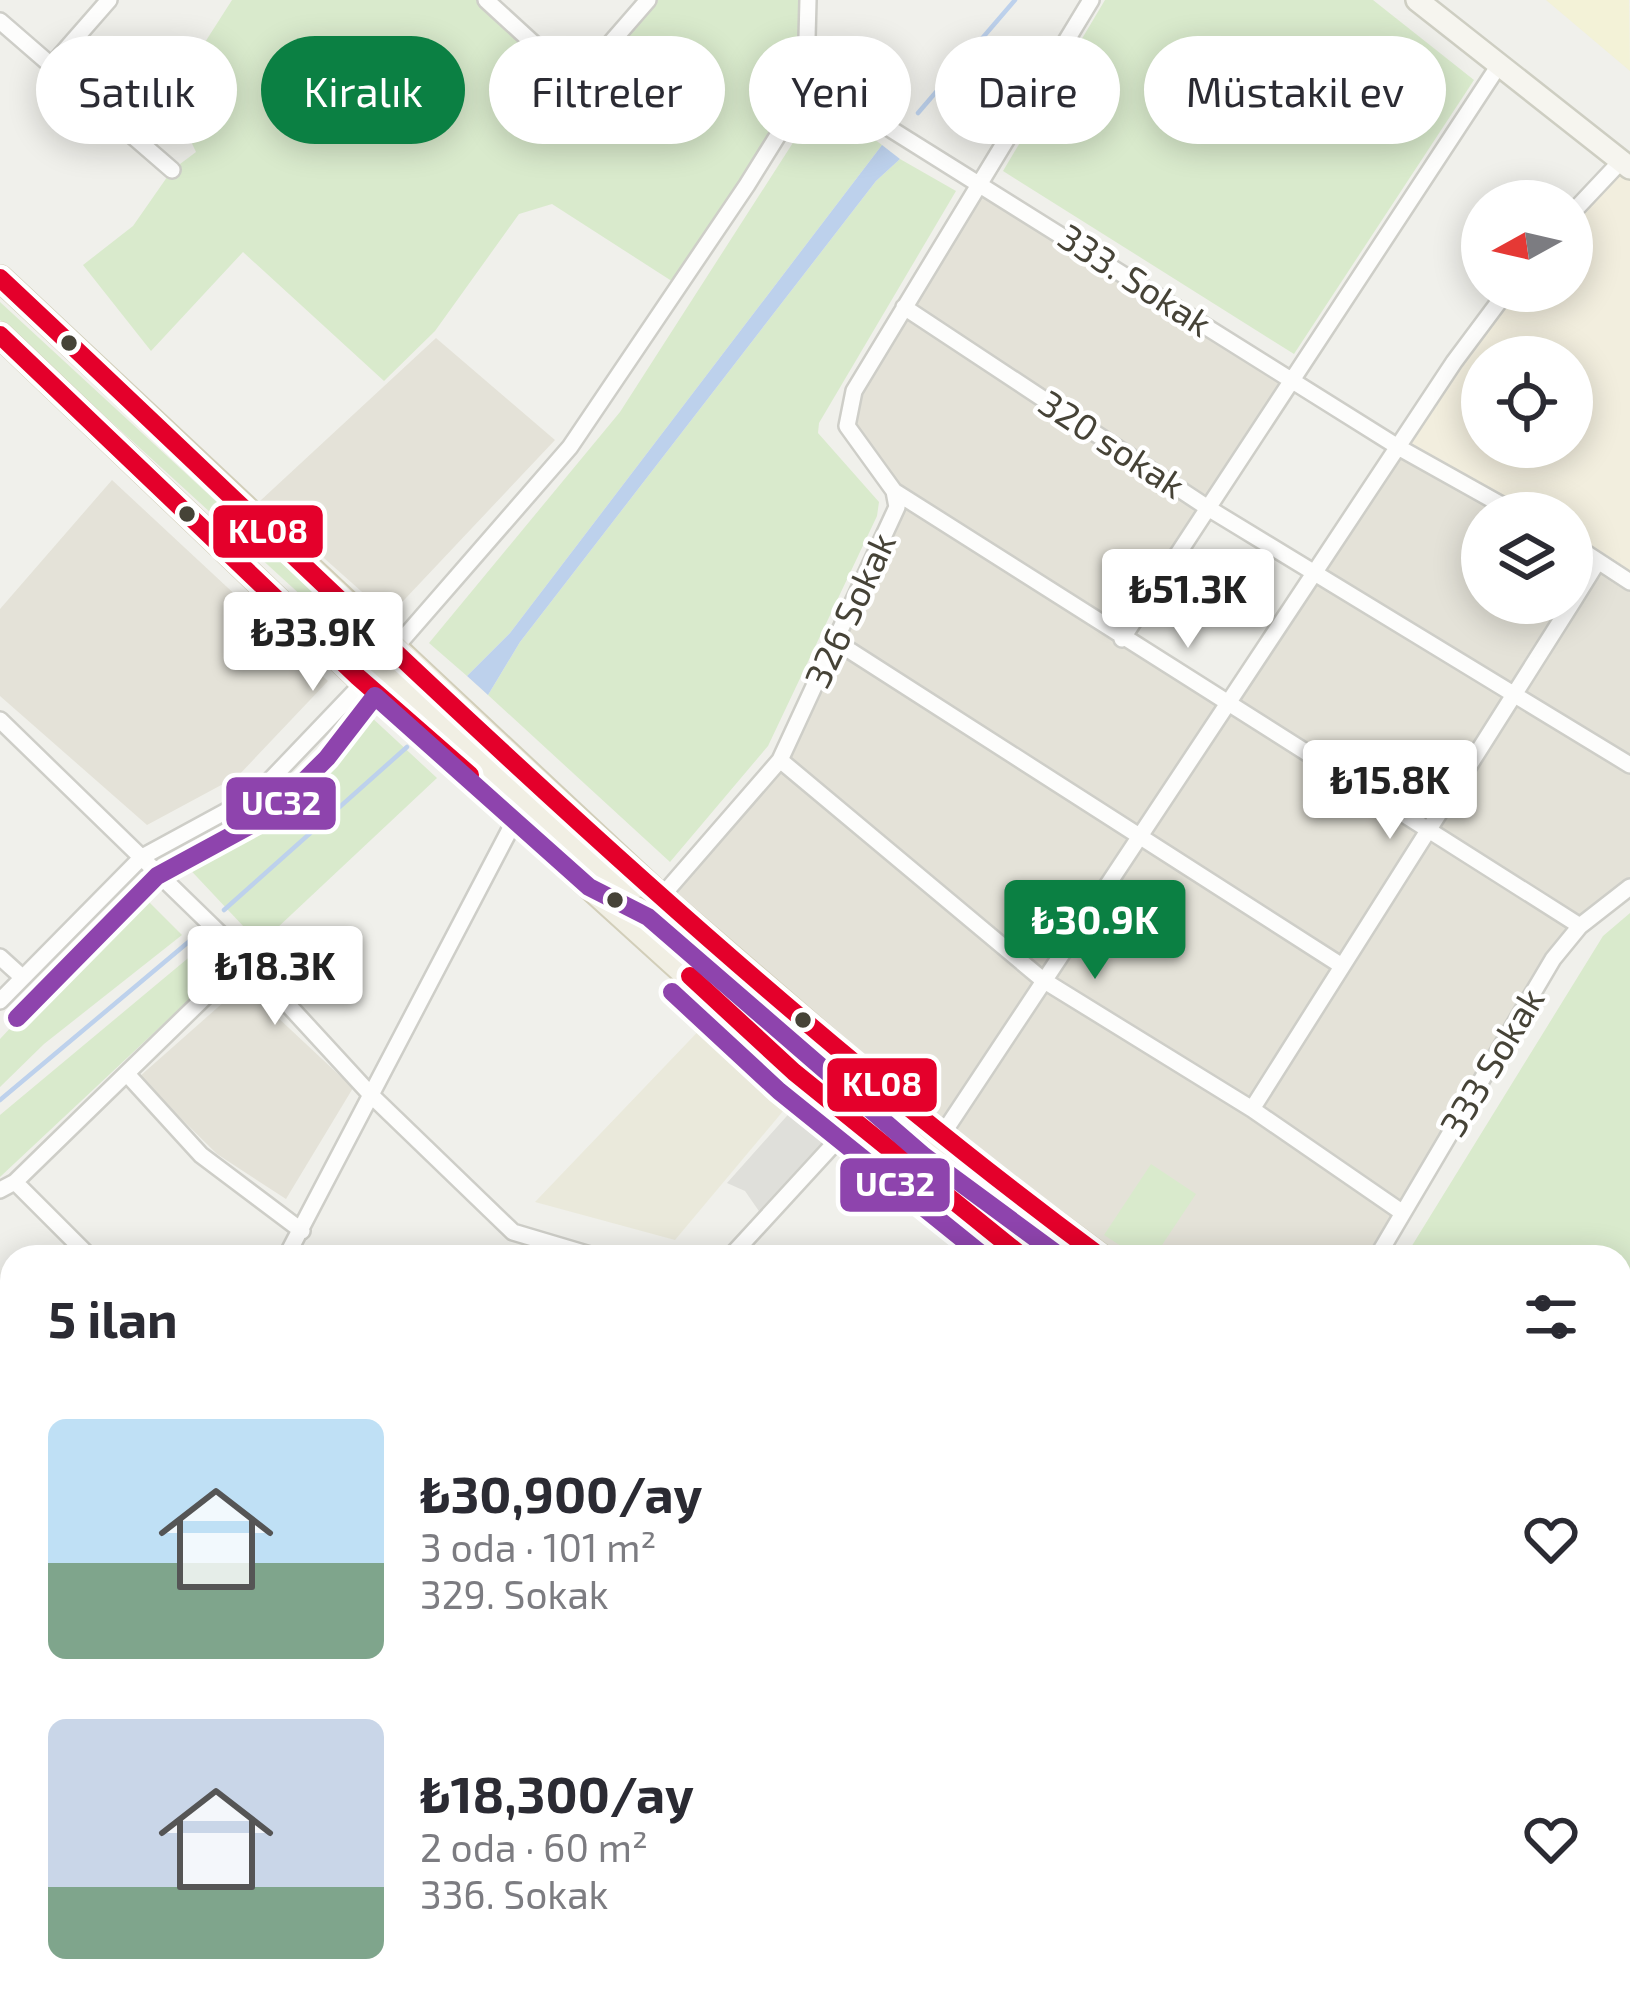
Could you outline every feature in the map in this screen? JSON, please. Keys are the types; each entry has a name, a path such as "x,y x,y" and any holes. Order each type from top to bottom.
{"main road":[{"path":"1417,0 1625,164"},
{"path":"0,278 377,663 517,816 854,1122 1008,1245"},
{"path":"0,335 377,663 661,897 940,1138 1085,1245"}],"street":[{"path":"78,36 109,0"},
{"path":"486,0 569,76 580,77 647,0"},
{"path":"807,36 808,0"},
{"name":"326 Sokak","path":"661,897 780,760 892,523 894,491 847,426 854,391 1091,0"},
{"path":"0,20 36,50"},
{"path":"1122,639 1499,64"},
{"path":"911,139 979,180"},
{"path":"143,144 172,170"},
{"path":"0,1001 142,856 238,808 310,741 377,663 452,587 570,447 772,144"},
{"path":"1593,194 1625,164"},
{"name":"333. Sokak","path":"979,180 1290,379"},
{"name":"320 sokak","path":"904,308 1208,508 1630,765"},
{"path":"940,1138 1492,312"},
{"path":"1290,379 1478,492"},
{"path":"894,491 1580,926"},
{"path":"1593,558 1630,582"},
{"path":"1593,569 1598,561"},
{"path":"1252,1109 1559,624"},
{"path":"835,641 1342,966"},
{"path":"0,720 245,958 372,1096 513,1232 557,1245"},
{"path":"780,760 1043,980 1252,1109 1403,1213"},
{"path":"293,1245 517,816"},
{"name":"333 Sokak","path":"1384,1245 1552,959 1580,926 1630,886"},
{"path":"0,957 22,977"},
{"path":"76,1245 7,1186 245,958"},
{"path":"127,1074 201,1155 302,1231"},
{"path":"741,1245 854,1122"}],"shaded area":[{"path":"232,0 486,0 530,36 489,36 489,144 725,144 725,36 619,36 654,0 808,0 807,36 749,36 749,144 766,144 681,287 552,204 519,214 435,331 384,381 243,252 151,351 83,265 133,226 172,170 196,152 192,144 237,144 237,36 209,36"},
{"path":"1105,0 1373,0 1418,36 1144,36 1144,144 1432,144 1294,354 1003,171 1019,144 1120,144 1120,36 1084,36"},
{"path":"1446,58 1474,80 1446,123"},
{"path":"792,144 882,145 510,633 467,676 429,643 620,412"},
{"path":"900,159 956,191 819,423 818,433 879,502 877,516 768,746 670,862 488,695 520,642 876,181"},
{"path":"1630,168 1630,582 1593,558 1593,492 1478,492 1398,447 1461,357 1461,468 1593,468 1593,336 1476,336 1492,312 1593,312 1593,189"},
{"path":"979,180 1290,379 1122,639 1227,706 1398,447 1478,492 1461,492 1461,624 1593,624 1593,558 1630,582 1630,887 1580,926 1384,1245 1086,1245 661,897 780,760 897,507 847,426 854,391"},
{"path":"0,302 360,634 352,642 0,320"},
{"path":"436,338 555,440 389,616 260,501"},
{"path":"112,480 328,681 238,776 147,825 0,696 0,609"},
{"path":"370,716 437,778 260,944 182,861 273,815"},
{"path":"616,884 668,914 908,1136 1054,1245 1027,1245 982,1214 694,965"},
{"path":"138,891 182,935 44,1044 0,1087 0,1039"},
{"path":"1630,913 1630,1245 1412,1245 1603,936"},
{"path":"199,949 222,969 0,1177 0,1115"},
{"path":"243,985 353,1088 286,1199 217,1154 139,1077"},
{"path":"709,1020 794,1098 675,1240 535,1202"},
{"path":"794,1108 828,1138 761,1214 745,1191 727,1183"},
{"path":"1151,1164 1196,1194 1162,1245 1119,1245 1104,1235"}],"sand":[{"path":"1546,0 1629,0 1630,71"}],"water":[{"path":"882,145 900,159 876,181 520,642 488,695 467,676 510,633"}],"waterway":[{"path":"918,113 1015,0"},
{"path":"224,910 407,747"},
{"path":"0,1100 192,939"}],"transit line":[{"name":"KL08","path":"0,278 673,907 955,1145 1085,1245"},
{"name":"KL08","path":"0,335 358,677 470,775"},
{"name":"UC32","path":"17,1018 157,876 271,814 327,758 375,696 589,887 648,917 924,1156 1045,1245"},
{"name":"KL08","path":"690,976 794,1072 1008,1245"},
{"name":"UC32","path":"672,992 779,1091 970,1245"}]}
